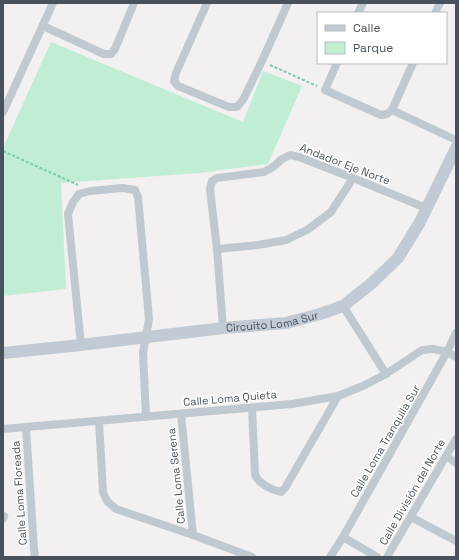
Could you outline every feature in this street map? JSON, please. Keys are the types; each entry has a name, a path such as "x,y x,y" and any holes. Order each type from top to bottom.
{"street":[{"path":"3,112 53,3"},
{"path":"43,26 104,54 111,54 115,49 134,3"},
{"path":"207,3 176,73 174,81 178,86 229,107 237,107 243,100 288,3"},
{"path":"358,12 363,3"},
{"path":"436,12 440,3"},
{"path":"337,64 325,90 381,115 390,112 456,140"},
{"path":"390,112 413,64"},
{"name":"Circuito Loma Sur","path":"3,353 81,346 223,328 286,323 343,306 372,283 398,258 420,222 456,148"},
{"name":"Andador Eje Norte","path":"217,249 210,189 212,182 217,178 264,172 290,155 299,157 353,178 426,208"},
{"path":"223,328 217,249 258,245 286,240 307,230 331,212 353,178"},
{"path":"81,346 68,214 73,202 79,194 90,191 123,188 135,190 138,197 149,319 143,353 146,417"},
{"path":"343,306 386,374"},
{"name":"Calle Loma Tranquila Sur","path":"330,557 343,537 448,352 456,334"},
{"name":"Calle Loma Quieta","path":"3,430 292,404 338,396 363,386 386,374 422,350 433,349 448,352"},
{"path":"448,352 456,357"},
{"path":"252,408 256,479 276,491 281,492 285,488 338,396"},
{"name":"Calle Loma Serena","path":"181,414 193,535"},
{"path":"99,421 103,492 107,501 116,508 252,557"},
{"name":"Calle Loma Floreada","path":"26,428 35,557"},
{"name":"Calle División del Norte","path":"387,557 456,438"},
{"path":"446,456 456,463"},
{"path":"411,517 456,541"},
{"path":"343,537 377,557"}],"path":[{"path":"262,61 325,90"},
{"path":"3,151 90,191"}],"green space":[{"path":"51,42 243,122 263,71 302,86 268,164 199,173 61,183 66,289 3,296 3,148"}]}
